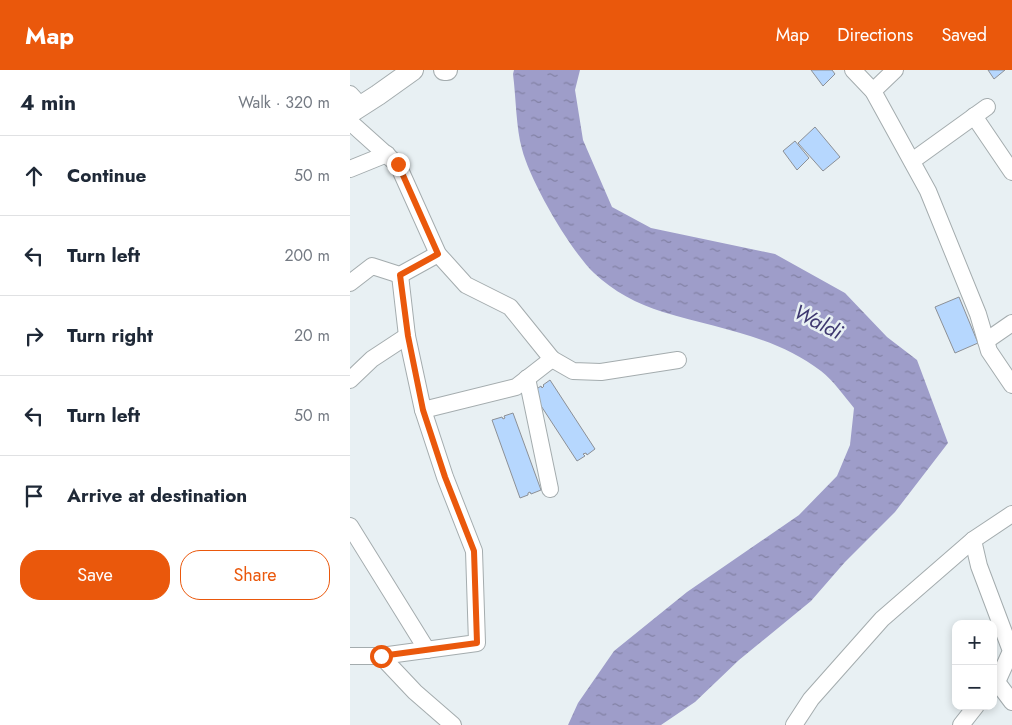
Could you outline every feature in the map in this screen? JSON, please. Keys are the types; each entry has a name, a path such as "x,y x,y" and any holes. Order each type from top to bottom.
{"main road":[{"path":"353,109 413,70"}],"street":[{"path":"853,70 873,91 928,191 978,314 989,351 1012,385"},
{"path":"873,91 895,70"},
{"path":"353,109 386,154 398,164 438,254 466,284 510,307 552,358 573,371 601,372 678,360"},
{"path":"912,161 981,111 1012,172"},
{"path":"350,169 386,154"},
{"path":"350,283 372,266 400,275 438,254"},
{"path":"350,656 381,656 477,643 474,551 445,477 423,410 408,336 400,275"},
{"path":"986,341 1012,323"},
{"path":"350,380 372,359 408,336"},
{"path":"423,410 516,387 552,358"},
{"path":"527,378 550,489"},
{"path":"794,725 811,700 882,619 973,540 1012,514"},
{"path":"350,526 355,547 427,650"},
{"path":"973,540 978,566 1011,651 997,680"},
{"path":"381,656 414,692 453,725"},
{"path":"997,686 1012,702"},
{"path":"961,725 973,710"}],"water":[{"name":"Waldi","path":"514,70 580,70 575,90 583,140 612,207 651,228 775,254 845,293 887,337 917,360 948,443 895,512 845,562 811,601 739,660 695,702 661,725 568,725 578,703 614,651 687,592 799,515 837,476 850,445 854,408 834,383 821,371 784,349 745,334 644,305 601,280 584,262 563,232 526,163 518,132"}],"building":[{"path":"811,70 832,70 835,74 823,86"},
{"path":"988,70 1005,70 994,79"},
{"path":"815,127 840,157 823,171 798,143"},
{"path":"795,141 809,158 797,170 783,151"},
{"path":"959,297 978,343 955,353 935,307"},
{"path":"550,380 595,449 587,455 586,453 583,454 585,456 577,461 532,392 541,386 542,388"},
{"path":"513,413 541,490 531,494 530,492 528,495 520,498 492,420 502,417 503,419 505,418 504,416"}],"route":[{"path":"381,656 477,643 474,551 445,477 423,410 408,336 400,275 438,254 398,164"}]}
